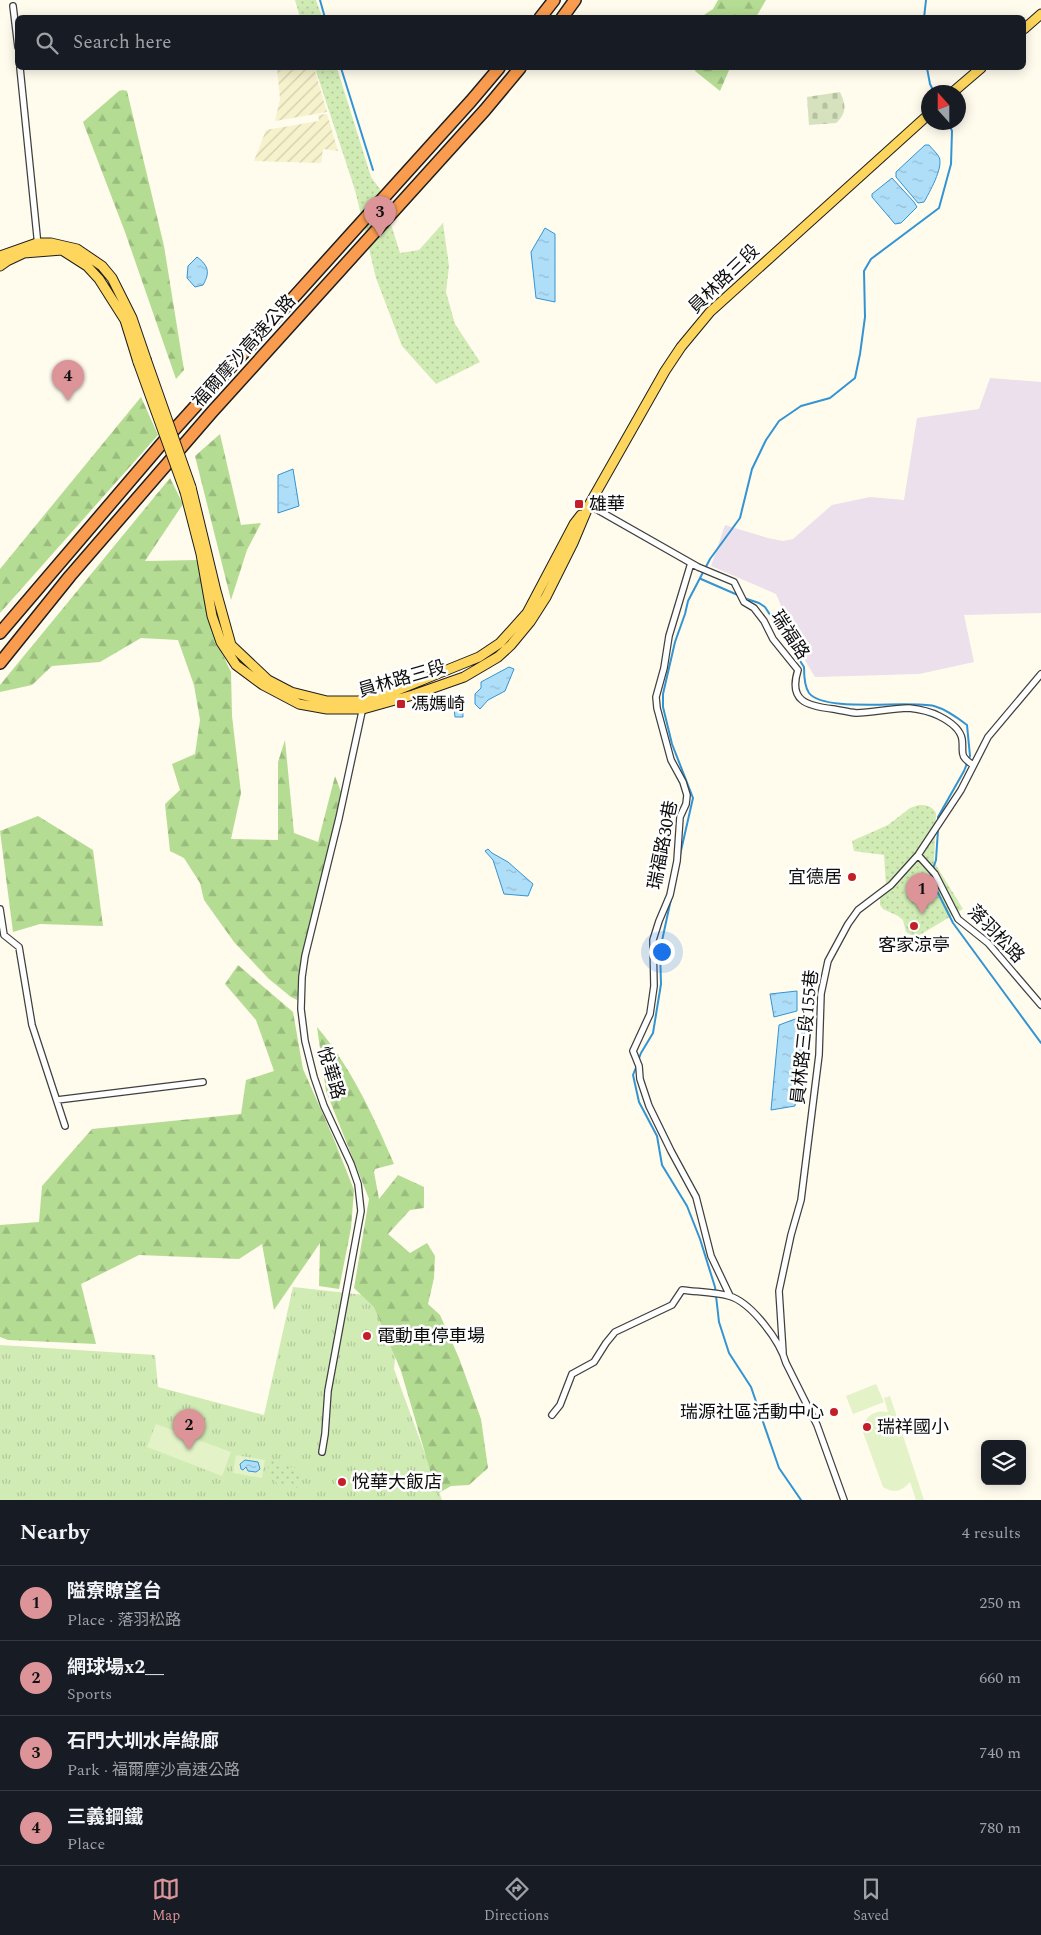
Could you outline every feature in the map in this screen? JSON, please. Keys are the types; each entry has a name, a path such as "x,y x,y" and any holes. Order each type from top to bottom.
{"highway":[{"path":"542,15 554,0"},
{"path":"564,15 575,0"},
{"name":"福爾摩沙高速公路","path":"0,633 164,441 497,70"},
{"name":"福爾摩沙高速公路","path":"0,663 70,576 205,419 485,110 518,70"}],"main road":[{"path":"1026,27 1041,14"},
{"path":"961,85 979,70"},
{"name":"員林路三段","path":"38,247 62,250 87,266 129,319 188,489 212,616 221,642 236,665 263,685 299,704 327,709 363,705 413,695 464,677 498,657 511,645 546,597 573,543 589,505 665,371 681,347 710,312 921,121"},
{"path":"0,256 38,247"},
{"path":"0,266 38,247"}],"street":[{"path":"13,6 15,22"},
{"path":"20,70 38,247"},
{"name":"瑞福路","path":"589,505 704,570 734,582 743,600 754,608 764,621 773,639 798,670 794,682 798,696 806,704 855,713 910,708 936,714 958,730 962,740 961,751 969,763"},
{"name":"瑞福路30巷","path":"691,563 669,636 664,668 656,697 657,708 671,760 683,782 687,795 686,804 680,817 677,861 670,894 653,940 654,986 650,1014 633,1051 639,1066 640,1079 649,1106 696,1197 711,1256 730,1296"},
{"name":"員林路三段155巷","path":"783,1353 779,1291 791,1235 802,1200 819,1055 821,994 828,961 848,924 858,910 891,885 918,855 961,790 969,763 988,737 1041,674"},
{"name":"悅華路","path":"322,1452 330,1377 361,1211 358,1184 351,1164 324,1106 310,1059 301,1009 302,977 363,705"},
{"name":"落羽松路","path":"918,855 934,874 958,919 988,943 1041,1005"},
{"path":"0,909 4,935 19,947 32,1025 65,1126"},
{"path":"57,1100 203,1082"},
{"path":"552,1414 560,1405 572,1374 594,1362 615,1332 672,1305 682,1290 730,1296 745,1305 760,1319 783,1353 786,1363 817,1425 844,1500"}],"shaded area":[{"path":"277,70 315,70 327,112 275,121 280,99"},
{"path":"327,114 338,151 323,149 321,163 254,161 266,130 319,121 318,115"},
{"path":"990,378 1041,382 1041,613 964,615 974,662 919,674 815,677 803,657 776,594 711,566 725,525 783,541 793,539 832,505 870,497 904,500 917,418 979,409"}],"green space":[{"path":"295,0 316,0 321,15 299,15"},
{"path":"718,0 766,0 757,15 704,15 713,9"},
{"path":"316,70 338,70 371,177 380,189 400,253 419,250 443,223 449,266 446,292 455,324 480,362 436,384 402,346 376,278 355,190"},
{"path":"695,70 729,70 720,91"},
{"path":"119,91 127,91 164,246 184,370 176,379 125,232 83,122"},
{"path":"840,92 844,112 840,119 836,123 809,125 807,97"},
{"path":"141,397 158,435 0,613 0,569"},
{"path":"220,434 241,525 261,523 247,550 231,600 195,456"},
{"path":"170,478 183,504 145,561 200,560 222,653 231,672 232,716 241,793 231,839 278,840 278,762 285,740 294,833 318,842 335,776 341,792 297,1000 269,979 234,942 204,900 200,883 184,858 170,851 165,804 180,790 172,764 195,754 200,720 194,685 178,640 141,638 100,662 52,666 32,685 0,692 0,685"},
{"path":"919,805 929,806 936,813 934,862 963,909 918,936 906,932 903,920 883,909 880,905 880,898 886,885 884,855 854,851 852,841 888,825 910,808"},
{"path":"38,816 93,850 103,926 40,924 13,932 0,831"},
{"path":"238,965 293,1012 303,1069 354,1190 351,1228 339,1289 319,1286 320,1243 274,1310 262,1244 239,1259 139,1255 81,1284 96,1344 8,1340 0,1337 0,1225 39,1222 42,1186 92,1129 241,1114 246,1080 274,1071 256,1020 225,984"},
{"path":"317,1027 351,1075 394,1164 375,1169 379,1199 398,1175 424,1187 424,1208 410,1210 388,1234 410,1253 427,1243 435,1256 434,1278 428,1304 440,1315 459,1358 481,1419 488,1468 469,1485 451,1486 437,1494 401,1371 374,1307 354,1288 369,1199 326,1091"},
{"path":"293,1287 401,1299 394,1369 442,1500 0,1500 0,1345 155,1355 158,1387 264,1415"},
{"path":"876,1384 884,1402 853,1414 846,1396"},
{"path":"890,1396 924,1500 916,1500 910,1482 904,1488 895,1491 883,1487 863,1432 865,1422 870,1415 883,1411 888,1412 884,1398"},
{"path":"156,1424 231,1452 222,1476 147,1447"},
{"path":"236,1455 265,1460 262,1478 233,1473"},
{"path":"269,1460 301,1470 297,1488 278,1484 267,1474"}],"water":[{"path":"925,145 929,145 940,161 935,180 924,202 918,203 896,177 896,172"},
{"path":"892,178 917,207 901,223 895,224 872,197 872,194"},
{"path":"545,228 555,234 555,302 536,298 531,252"},
{"path":"197,257 206,267 207,277 203,285 195,287 187,278 188,266"},
{"path":"293,469 299,506 278,513 278,475"},
{"path":"509,667 514,669 505,691 488,700 480,709 475,704 475,694 481,688 481,682"},
{"path":"462,696 463,717 455,717 453,698"},
{"path":"488,849 508,862 533,884 528,896 504,894 493,860 485,851"},
{"path":"797,991 797,1011 774,1017 770,994"},
{"path":"798,1018 806,1022 795,1106 771,1110 779,1025"},
{"path":"245,1460 258,1462 260,1469 256,1472 248,1471 246,1467 243,1470 241,1469 240,1464"}],"waterway":[{"path":"320,0 324,15"},
{"path":"924,15 926,0"},
{"path":"342,70 373,170"},
{"path":"927,70 930,85"},
{"path":"680,855 693,798 672,744 663,707 663,694 675,642 688,601 710,559 740,518 752,469 766,440 779,421 801,406 830,398 855,378 865,317 864,271 871,259 939,208 951,164 952,130"},
{"path":"701,579 740,596"},
{"path":"744,598 765,607 804,667 807,690 818,699 831,703 934,706 947,711 967,725 970,756 938,820"},
{"path":"938,830 936,860 930,877 953,923 1041,1043"},
{"path":"638,1061 653,1033 661,984 660,950 671,899"},
{"path":"637,1065 633,1075 639,1102 657,1136 662,1165 687,1206 700,1239 715,1287 719,1322 729,1353 751,1387 779,1468 801,1500"}],"place":[{"name":"石門大圳水岸綠廊","path":"380,237"},
{"name":"三義鋼鐵","path":"68,401"},
{"name":"雄華","path":"579,504"},
{"name":"馮媽崎","path":"401,704"},
{"name":"宜德居","path":"852,877"},
{"name":"隘寮瞭望台","path":"922,914"},
{"name":"客家涼亭","path":"914,926"},
{"name":"電動車停車場","path":"367,1336"},
{"name":"瑞源社區活動中心","path":"834,1412"},
{"name":"瑞祥國小","path":"867,1427"},
{"name":"網球場x2＿","path":"189,1450"},
{"name":"悅華大飯店","path":"342,1482"}]}
